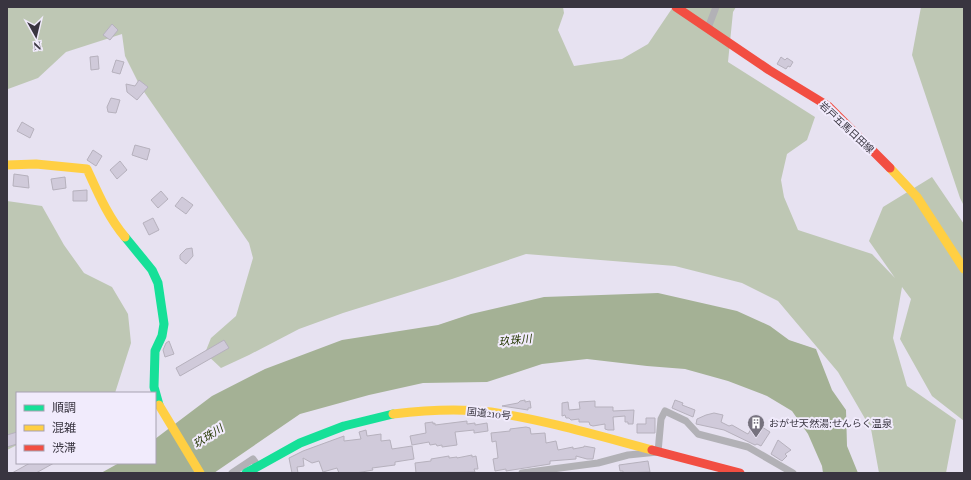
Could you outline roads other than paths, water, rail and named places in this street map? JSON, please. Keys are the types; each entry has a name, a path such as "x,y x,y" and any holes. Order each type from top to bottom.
{"main road":[{"name":"岩戸五馬日田線","path":"676,7 769,70 828,106 886,163 917,197 964,269"},
{"path":"7,165 36,164 87,169 103,204 115,225 152,270 158,283 164,324 162,336 155,351 154,387 155,392"},
{"path":"156,395 158,403 200,473"},
{"name":"国道210号","path":"246,473 300,443 344,426 387,416 428,410 458,410 490,412 554,424 738,473"}],"street":[{"path":"708,28 716,7"},
{"path":"522,473 598,463 628,455 658,452 661,419 665,411 686,421 698,434 748,447 793,473"},
{"path":"232,473 253,460 258,466"}],"water":[{"name":"玖珠川","path":"658,293 737,311 770,326 789,340 816,349 832,390 846,410 847,446 858,473 823,473 822,466 808,434 792,411 767,396 728,381 685,369 587,359 542,364 487,382 423,383 369,395 300,414 214,473 101,473 117,464 156,464 156,438 212,396 265,369 342,340 438,325 471,314 544,297"}],"place":[{"name":"おがせ天然湯;せんらく温泉","path":"756,438"}]}
